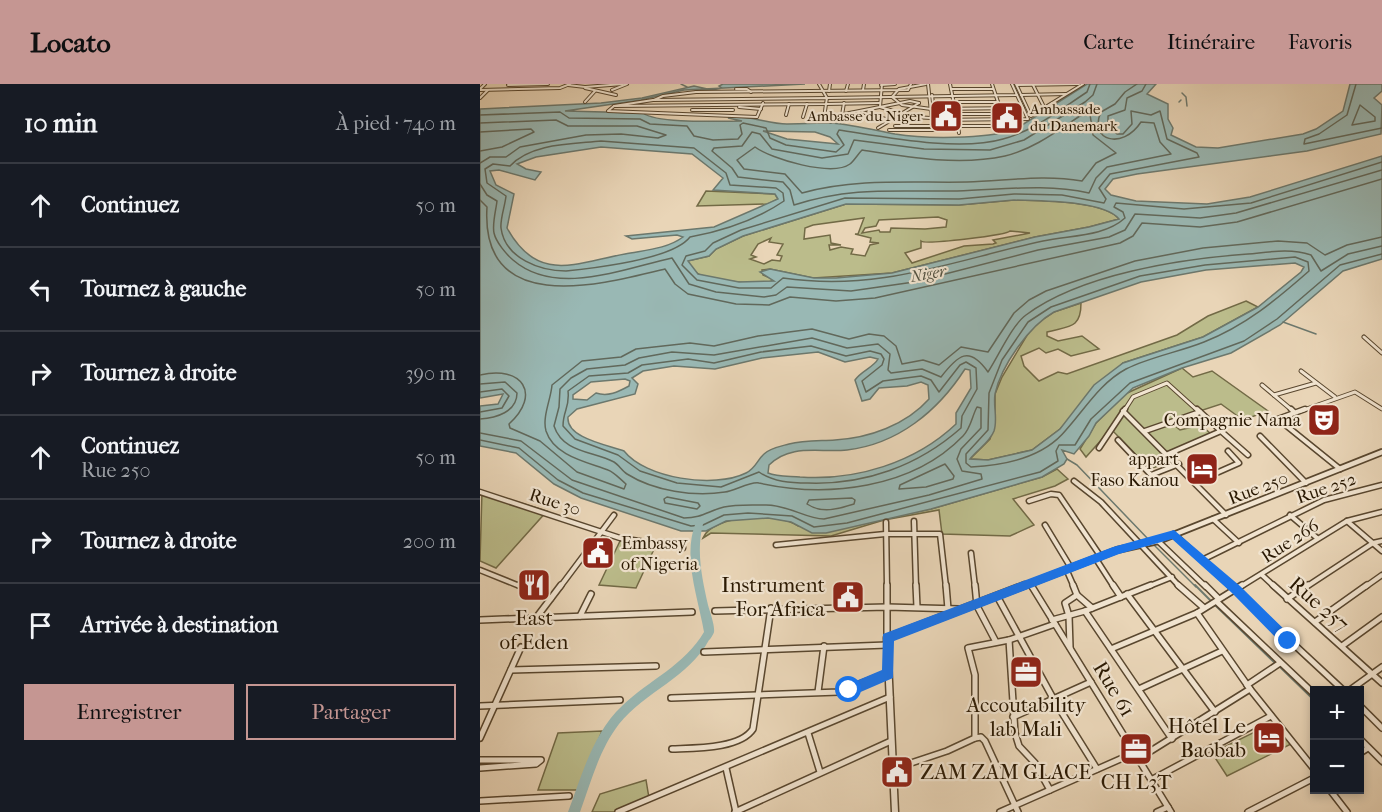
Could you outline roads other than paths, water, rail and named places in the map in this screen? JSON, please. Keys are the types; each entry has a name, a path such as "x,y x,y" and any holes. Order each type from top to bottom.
{"street":[{"path":"503,90 508,84 548,84"},
{"path":"514,89 519,84"},
{"path":"564,84 578,87 623,84"},
{"path":"482,87 489,90 503,90 560,88 569,84"},
{"path":"582,87 589,84"},
{"path":"585,102 593,90 606,84"},
{"path":"612,90 627,84"},
{"path":"820,84 827,97 823,118 898,103 919,102 878,128"},
{"path":"829,91 830,84"},
{"path":"846,91 848,84"},
{"path":"863,90 864,84"},
{"path":"880,107 881,85 895,84"},
{"path":"768,92 757,117 608,111 614,106 696,92 897,90 911,85 928,84 936,130"},
{"path":"950,84 959,133"},
{"path":"956,114 1002,114 992,84"},
{"path":"935,120 1028,119 1012,84"},
{"path":"1033,84 1045,108"},
{"path":"1049,84 1055,94"},
{"path":"1065,84 1070,92"},
{"path":"1079,84 1016,85 1031,116 1083,84"},
{"path":"582,87 616,95"},
{"path":"951,89 993,89"},
{"path":"480,98 489,90"},
{"path":"892,96 897,90"},
{"path":"696,92 723,91"},
{"path":"716,105 723,91"},
{"path":"689,114 703,92"},
{"path":"654,99 1017,94"},
{"path":"1022,95 1066,94"},
{"path":"892,96 898,103 932,109 1023,108"},
{"path":"719,98 765,98"},
{"path":"644,112 654,99"},
{"path":"730,116 739,99"},
{"path":"953,102 998,102"},
{"path":"842,115 844,103"},
{"path":"860,111 862,103"},
{"path":"614,106 880,103"},
{"path":"786,115 790,104"},
{"path":"803,117 807,104"},
{"path":"736,105 761,109"},
{"path":"880,107 901,114"},
{"path":"906,118 890,130 933,129 932,109"},
{"path":"692,110 733,110"},
{"path":"860,111 890,120"},
{"path":"842,115 855,119"},
{"path":"897,116 932,118"},
{"path":"896,126 932,126"},
{"path":"958,126 996,126"},
{"path":"1364,337 1382,353"},
{"path":"1301,371 1335,397"},
{"path":"1275,395 1316,382"},
{"path":"1099,448 1133,397 1167,383 1248,455"},
{"path":"1262,385 1294,412"},
{"path":"1341,469 1278,419 1335,397 1358,392 1382,410"},
{"path":"1123,411 1179,464 1226,515"},
{"path":"1144,431 1201,412"},
{"path":"1168,454 1221,434 1221,431"},
{"path":"1260,436 1307,484"},
{"path":"1118,440 1151,475 1179,464"},
{"path":"1196,482 1239,462 1228,452"},
{"name":"Rue 250","path":"887,642 960,609 977,606 997,596 1098,558 1158,541 1382,453"},
{"path":"1074,481 1101,502 1192,600 1203,607 1197,613 1154,629 1111,649"},
{"name":"Rue 252","path":"1202,560 1324,500 1382,485"},
{"name":"Rue 30","path":"480,492 620,538 683,548"},
{"path":"1029,501 1051,494 1059,495 1121,597"},
{"name":"Rue 266","path":"1203,607 1262,575 1347,521 1382,512"},
{"path":"536,618 614,515"},
{"path":"1290,515 1317,538"},
{"path":"1214,519 1239,543"},
{"path":"914,521 917,607"},
{"path":"1347,521 1382,551"},
{"path":"886,522 887,642 895,812"},
{"path":"1045,525 1069,570 1077,595 1092,608"},
{"path":"776,545 885,534 942,536 948,609"},
{"path":"1174,534 1339,686"},
{"path":"1158,541 1310,690"},
{"path":"1287,599 1373,543 1382,541"},
{"path":"971,553 977,606 996,642"},
{"path":"480,570 551,598"},
{"name":"Rue 257","path":"1262,575 1382,682"},
{"path":"1315,622 1382,575"},
{"path":"975,738 975,675 968,648 1009,640 1172,577"},
{"name":"Rue 61","path":"1030,583 1169,809"},
{"path":"580,616 591,594"},
{"path":"1127,594 1215,712"},
{"path":"1070,649 1066,600 1077,595"},
{"path":"997,596 1017,637 1097,769"},
{"path":"715,611 887,607 960,609"},
{"path":"672,749 711,748 749,735 766,648 771,608"},
{"path":"1085,611 1172,739"},
{"path":"480,620 692,612"},
{"path":"1197,613 1248,687 1310,764"},
{"path":"1342,646 1382,617"},
{"path":"1009,640 1013,717 1019,746 1035,763 1050,790"},
{"path":"704,652 887,642"},
{"path":"818,692 824,646"},
{"path":"480,738 521,647"},
{"path":"1139,689 1222,651"},
{"path":"1000,812 1014,804 1097,769 1136,756 1172,739 1215,712 1280,663"},
{"path":"511,670 656,666"},
{"path":"1356,686 1382,667"},
{"path":"671,698 849,690 888,673"},
{"path":"1013,717 1091,682"},
{"path":"618,812 890,697"},
{"path":"480,706 620,700"},
{"path":"1364,711 1382,728"},
{"path":"1151,780 1271,716"},
{"path":"808,733 820,772"},
{"path":"892,769 946,752 981,737 985,741 1018,812"},
{"path":"1360,740 1382,761"},
{"path":"726,768 735,812 891,741"},
{"path":"1364,750 1368,748"},
{"path":"509,766 512,759"},
{"path":"480,760 541,760 536,764 480,768"},
{"path":"1248,812 1259,810 1310,779"},
{"path":"1334,794 1347,812"},
{"path":"480,801 569,796"},
{"path":"1157,812 1169,809"}],"water":[{"path":"723,84 805,84 722,88 719,86"},
{"name":"Niger","path":"1087,84 1156,84 1147,94 1168,104 1168,119 1173,128 1171,135 1196,147 1218,148 1303,134 1316,129 1343,111 1350,84 1382,84 1382,91 1374,98 1382,105 1381,134 1307,151 1137,174 1113,179 1105,189 1111,195 1136,201 1207,204 1250,197 1382,156 1382,259 1343,271 1280,325 1231,353 1182,368 1133,388 1096,423 1089,436 1074,454 1062,450 1067,459 1064,464 1042,477 931,509 826,533 812,533 791,522 768,518 726,521 706,531 681,531 581,498 554,484 516,453 480,446 480,406 498,404 503,394 480,398 480,109 601,103 642,98 694,86 707,89 684,90 641,100 565,111 643,113 661,119 690,121 742,121 728,118 743,117 780,124 832,123 908,136 972,137 1014,130","holes":["763,131 815,132 830,137 838,144 787,139","601,147 692,154 723,178 713,190 775,194 778,199 714,227 626,236 632,239 677,235 683,237 663,247 559,265 545,263 531,257 519,246 507,228 514,194 496,185 490,171 499,170 535,180 541,172 526,169 517,164 536,157","1014,200 1054,201 1100,208 1119,219 1035,237 892,273 814,278 770,269 760,272 774,281 739,282 698,274 688,261 709,256 716,249 743,236 846,204 959,205","1295,263 1304,267 1301,272 1258,307 1203,337 1123,363 1094,385 1060,429 1032,450 988,460 970,459 994,431 995,394 1003,371 1017,348 1035,327 1054,312 1141,282 1206,270","818,352 845,362 870,357 878,359 855,380 862,401 870,399 879,388 907,386 921,382 928,385 929,399 898,423 874,433 848,439 789,444 769,450 746,473 716,480 681,478 647,468 624,451 589,440 569,424 568,417 577,409 635,394 638,384 632,378 643,371 674,366 715,369 762,358","965,369 970,370 971,388 956,413 956,424 940,438 903,459 883,467 842,476 800,477 768,473 769,465 778,458 796,451 847,450 883,441 915,423 942,399","625,379 630,381 629,386 621,390 609,394 596,393 587,400 573,399 573,395 591,382"]}],"waterway":[{"path":"681,84 687,87"},
{"path":"1182,93 1186,97 1187,106"},
{"path":"1283,322 1316,334"},
{"path":"1067,459 1077,465 1149,540"},
{"path":"574,812 594,758 607,732 635,701 693,655 709,632 696,563 695,549 699,524"},
{"path":"1153,544 1196,587"},
{"path":"1195,585 1211,601"},
{"path":"1215,605 1276,664"},
{"path":"1280,667 1310,696"},
{"path":"1364,747 1382,765"}],"place":[{"name":"Ambasse du Niger","path":"946,116"},
{"name":"Ambassade du Danemark","path":"1007,118"},
{"name":"Compagnie Nama","path":"1324,420"},
{"name":"appart Faso Kanou","path":"1202,469"},
{"name":"Embassy of Nigeria","path":"598,553"},
{"name":"East of Eden","path":"534,585"},
{"name":"Instrument For Africa","path":"848,597"},
{"name":"Accoutability lab Mali","path":"1026,672"},
{"name":"Hôtel Le Baobab","path":"1269,738"},
{"name":"CH L3T","path":"1136,749"},
{"name":"ZAM ZAM GLACE","path":"897,772"}]}
